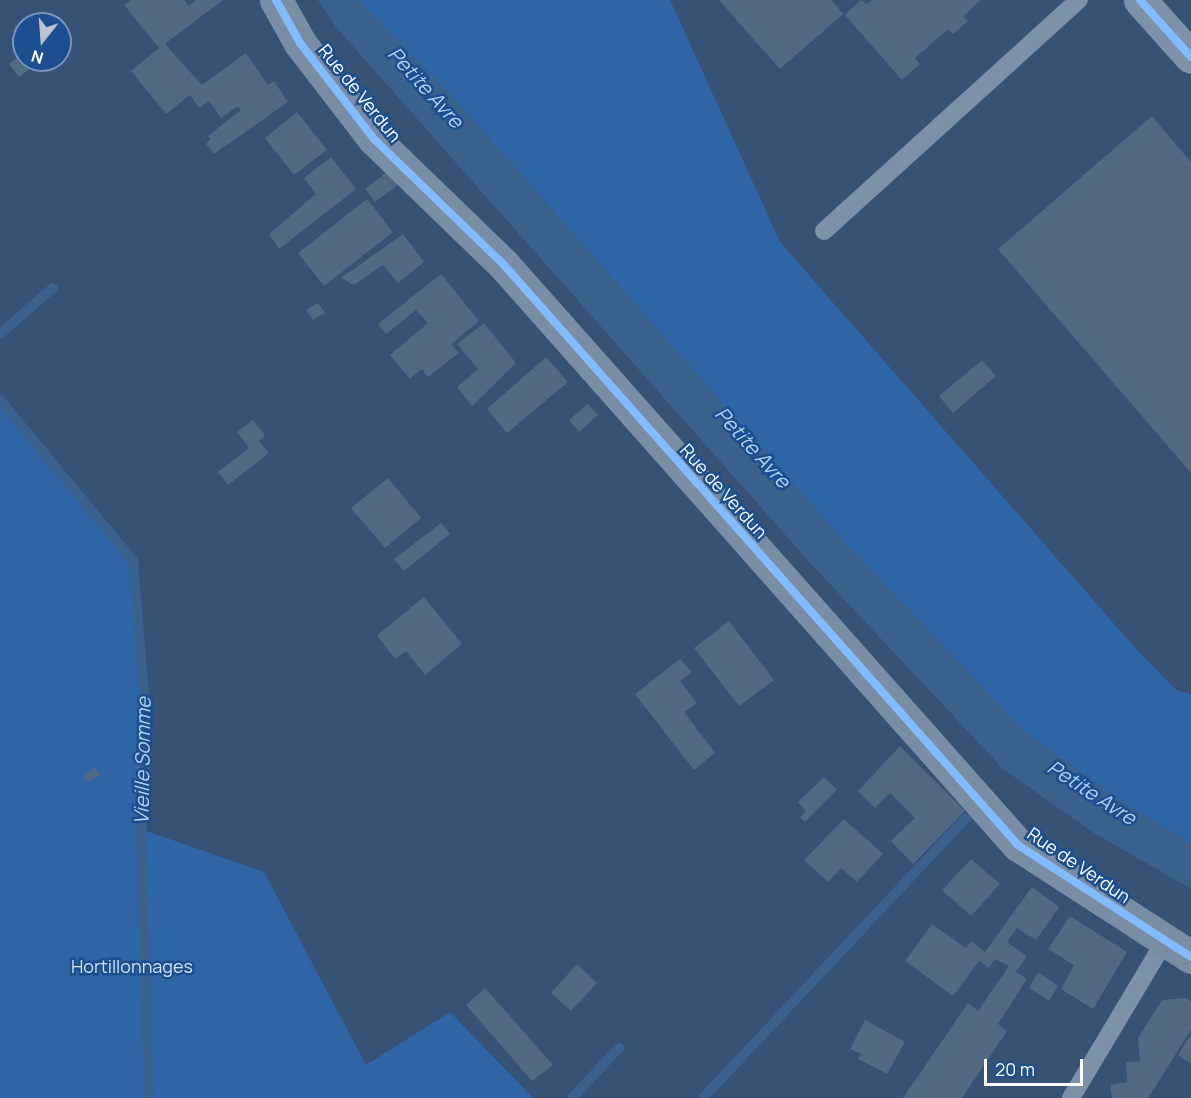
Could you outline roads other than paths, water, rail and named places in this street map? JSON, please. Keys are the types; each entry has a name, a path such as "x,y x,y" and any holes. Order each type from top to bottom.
{"street":[{"name":"Rue de Verdun","path":"276,0 300,43 374,139 504,265 1018,845 1178,949"},
{"path":"1140,0 1191,57"}],"lane":[{"path":"824,231 1079,0"},
{"path":"1071,1098 1178,949"}],"water":[{"name":"Petite Avre","path":"318,0 358,0 454,98 849,547 1024,731 1120,801 1191,843 1191,889 1094,833 1003,769 811,564 335,26"}],"waterway":[{"path":"0,334 53,288"},
{"name":"Vieille Somme","path":"0,400 133,561 147,733 141,829 149,1098"},
{"path":"703,1098 966,818"},
{"path":"572,1098 619,1048"}],"park label":[{"name":"Hortillonnages","path":"132,966"}]}
